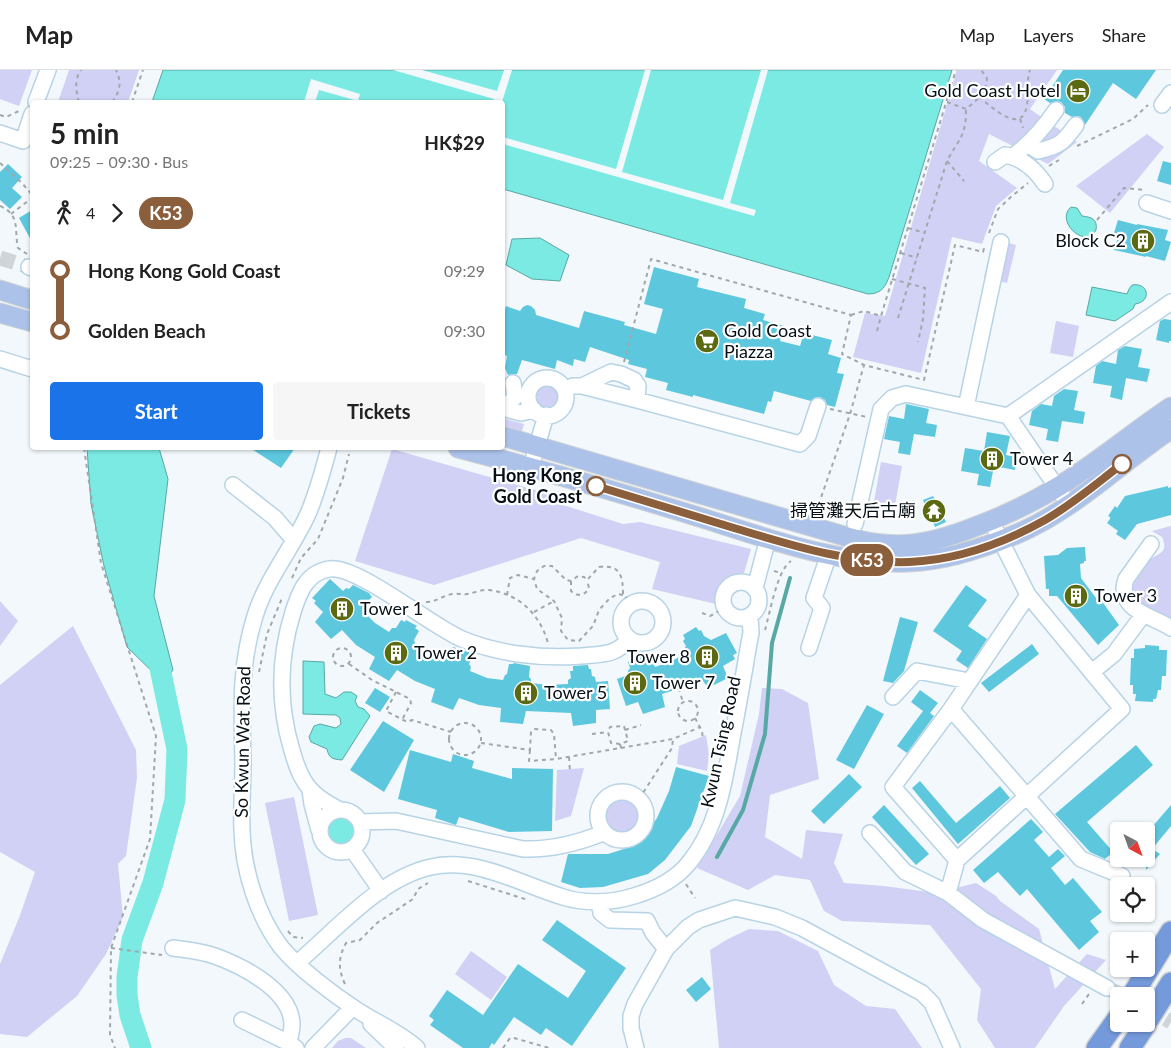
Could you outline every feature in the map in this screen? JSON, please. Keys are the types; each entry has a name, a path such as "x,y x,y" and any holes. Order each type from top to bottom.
{"highway":[{"path":"1137,987 1171,932"},
{"path":"1155,1009 1171,983"},
{"path":"1097,1048 1110,1030"},
{"path":"1130,1048 1140,1032"}],"main road":[{"path":"0,290 30,299"},
{"path":"0,312 30,321"},
{"path":"505,437 864,542 895,545 929,542 991,521 1024,506 1057,487 1171,407"},
{"path":"466,450 531,467 768,538 828,554 858,560 908,562 948,557 1001,541 1046,519 1069,505 1169,436"}],"street":[{"path":"37,100 48,70"},
{"path":"1013,156 1029,145 1056,110"},
{"path":"0,133 28,143 27,112"},
{"path":"1029,145 1038,151 1064,142 1076,124"},
{"path":"995,162 1004,154 1013,156 1041,178"},
{"path":"1150,198 1171,210"},
{"path":"966,407 995,237"},
{"path":"1008,416 1171,302"},
{"path":"0,359 30,368"},
{"path":"582,386 611,372 621,374 634,380 638,386 637,400"},
{"path":"505,408 521,413 540,413 558,412 563,408 566,396 565,389 562,384 551,378 539,380 531,389 529,400 540,413 537,446 531,467"},
{"path":"508,381 531,389"},
{"path":"505,407 515,397 508,381"},
{"path":"565,389 573,386 582,386 800,444 808,436 818,406"},
{"path":"855,524 881,409 892,398 906,394 1008,416 1069,505"},
{"name":"So Kwun Wat Road","path":"328,450 320,482 307,516 263,596 255,616 245,658 241,697 244,854 253,890 272,932 282,947 297,963 355,1009 396,1048"},
{"path":"234,485 275,518 294,540"},
{"path":"948,893 957,860 1122,709 1028,595 991,521"},
{"path":"755,588 768,538"},
{"path":"1151,544 1124,585 1124,591 1134,608 1143,615 1171,628"},
{"path":"809,648 822,608 814,598 828,554"},
{"path":"310,790 320,836 327,847 339,852 352,849 362,834 360,822 350,812 340,810 310,790 302,778 286,729 281,684 284,645 302,587 307,580 321,572 332,568 345,570 368,580 432,624 487,648 551,658 609,653 622,647 629,639"},
{"path":"738,583 750,584 755,588 759,598 757,608 744,620 744,618 732,616 728,612 724,600 728,589 738,583"},
{"path":"957,860 893,787 951,709 1028,595"},
{"path":"628,599 653,603 659,608 664,621 660,634 649,643 642,644 629,639 621,627 621,620 627,607 628,599"},
{"path":"1092,672 1114,654 1143,615"},
{"name":"Kwun Tsing Road","path":"297,963 355,911 382,891 403,877 433,867 461,865 492,872 562,897 582,902 626,898 656,889 672,878 688,864 707,833 723,787 750,644 751,633 744,620"},
{"path":"893,697 918,671 969,681"},
{"path":"951,709 1081,859 1122,876"},
{"path":"615,792 624,792 639,798 646,812 646,820 639,834 625,841 617,841 603,833 597,818 598,809 608,796 615,792"},
{"path":"319,830 324,818 328,814 340,810"},
{"path":"360,822 396,821 534,850 580,841 603,833"},
{"path":"870,833 905,872 948,893 983,920 1108,988"},
{"path":"352,849 382,891"},
{"path":"598,902 601,913 610,920 647,920 653,933 666,949"},
{"path":"636,1048 631,1028 631,1016 635,1004 666,949 688,927 700,920 735,908 775,917 802,928 922,993 932,1003 952,1048"},
{"path":"173,948 197,951 215,956 238,967 276,990 290,1013 293,1046 242,1020"},
{"path":"313,1048 355,1009"},
{"name":"So Kwun Wat Road","path":"355,1009 399,1033 417,1048"}],"path":[{"path":"79,100 76,82 81,70"},
{"path":"113,100 120,89 120,79 116,70"},
{"path":"133,100 143,70"},
{"path":"877,331 956,70"},
{"path":"898,318 947,161 953,149 962,139 966,124 966,109 979,97 986,87 987,78 981,70"},
{"path":"979,97 997,112 1012,120 1020,118 1025,114 1028,105 1028,77 1030,70"},
{"path":"1072,150 1133,119 1162,99"},
{"path":"946,102 966,109"},
{"path":"0,115 6,117 27,112"},
{"path":"851,315 842,354 864,365 924,380 955,245 983,252 995,237 998,209 1029,183 1031,177 1041,178 1046,165 1051,166 1065,156"},
{"path":"947,161 964,182"},
{"path":"0,163 22,183 30,194"},
{"path":"1097,220 1124,188 1143,189 1150,198"},
{"path":"11,214 30,199"},
{"path":"0,206 11,214 17,224 18,248 30,262"},
{"path":"908,228 925,233"},
{"path":"900,253 917,258"},
{"path":"621,374 650,259 851,315 864,311 881,316"},
{"path":"892,279 925,288 923,319 918,342"},
{"path":"814,517 850,414 864,365"},
{"path":"818,406 878,420"},
{"path":"84,450 101,563 156,736 150,839 111,948 110,1035 115,1048"},
{"path":"571,581 566,580 552,566 544,566 537,571 534,579 537,589 554,601 562,618 561,632 568,640 579,641 593,626 599,610 610,598 618,594 628,599"},
{"path":"587,580 599,567 608,566 618,570 628,599"},
{"path":"744,620 725,614 721,610 719,597 721,591 729,583 747,573"},
{"path":"506,595 510,578 518,576 534,579"},
{"path":"578,576 584,577 589,585 588,590 584,594 579,595 571,591 571,581 578,576"},
{"path":"411,609 418,601 434,602 451,594 465,594 488,589 506,595 520,601 534,613 544,629 551,658"},
{"path":"534,613 554,601"},
{"path":"702,613 710,616 721,610"},
{"path":"343,648 350,652 351,660 349,664 341,667 334,663 333,654 335,651 343,648"},
{"path":"349,664 372,680 410,699 411,703 402,720"},
{"path":"679,688 683,702"},
{"path":"396,692 386,711 407,722 412,720 451,732"},
{"path":"683,702 691,702 696,706 698,712 695,718 686,721 678,715 679,706 683,702"},
{"path":"695,718 700,727 703,740"},
{"path":"468,723 477,728 481,743 470,754 460,754 452,748 450,743 451,732 458,725 468,723"},
{"path":"621,725 624,726 625,730 628,741 620,744 611,743 608,732 610,727 621,725"},
{"path":"625,730 641,725"},
{"path":"556,759 554,734 551,730 534,730 532,732 529,761 556,759 570,757 673,739 700,727"},
{"path":"592,734 608,732"},
{"path":"639,798 672,748 673,739"},
{"path":"481,743 530,750"},
{"path":"620,744 621,748"},
{"path":"570,757 570,772"},
{"path":"461,878 514,897 535,902"},
{"path":"339,966 339,957 346,943 360,940 377,923 413,899 418,889 432,880"},
{"path":"685,882 694,898"},
{"path":"293,937 306,938"},
{"path":"111,948 150,952"},
{"path":"502,1048 510,1038 549,1048"}],"shaded area":[{"path":"0,70 32,70 19,106 0,99"},
{"path":"69,70 139,70 129,100 59,100"},
{"path":"957,70 1057,70 1030,109 1077,142 1048,164 989,134 979,161 1017,188 996,206 982,244 952,237 921,373 853,357 865,313 885,316"},
{"path":"1147,134 1164,147 1110,213 1076,186"},
{"path":"993,239 1016,245 1007,283 984,277"},
{"path":"1056,321 1079,326 1073,357 1050,353"},
{"path":"548,380 554,381 559,385 563,390 563,402 559,407 554,411 548,412 542,411 537,407 533,402 532,396 533,390 537,385 542,381"},
{"path":"505,419 524,424 521,434 505,430"},
{"path":"392,450 552,495 563,505 623,524 640,522 751,549 744,573 724,582 719,590 716,604 652,589 660,562 581,538 434,585 355,561"},
{"path":"881,462 902,466 894,511 873,507"},
{"path":"1171,526 1171,620 1142,605 1134,596 1132,586 1147,562 1163,550 1164,543 1162,537 1152,531"},
{"path":"0,601 18,621 0,646"},
{"path":"73,626 136,750 137,778 126,856 118,864 123,917 106,954 77,996 27,1037 0,1034 0,964 35,872 0,852 0,685"},
{"path":"762,688 782,689 808,703 819,779 770,795 765,837 802,859 806,830 843,834 834,863 844,883 936,893 976,883 1039,929 1055,989 1087,954 1106,960 1064,1006 1035,1048 995,1048 977,1020 981,989 930,925 842,921 824,911 810,880 775,875 748,890 697,868 740,796 759,714"},
{"path":"706,735 709,755 707,771 677,764 679,746"},
{"path":"584,768 571,816 555,821 557,770"},
{"path":"294,797 318,915 289,921 265,803"},
{"path":"622,797 636,802 641,816 636,830 622,835 608,830 603,816 608,802"},
{"path":"749,929 778,931 818,951 834,985 866,1006 895,1009 922,1048 719,1048 710,950"},
{"path":"471,951 507,977 491,1000 455,974"},
{"path":"351,1038 366,1048 332,1048 338,1041"}],"water":[{"path":"163,70 952,70 888,278 885,286 873,294 505,190 505,100 153,100"},
{"path":"1071,207 1077,208 1082,216 1095,221 1096,230 1092,236 1080,236 1071,228 1066,217"},
{"path":"540,238 569,255 560,281 532,279 506,265 512,239"},
{"path":"1132,285 1142,286 1145,289 1146,296 1144,300 1135,304 1133,309 1115,321 1086,315 1092,287 1127,294"},
{"path":"87,450 160,450 168,479 154,596 173,670 164,683 127,647 104,566 91,504"},
{"path":"303,661 324,662 325,694 336,698 344,692 351,692 357,696 355,701 358,707 364,709 370,716 342,760 332,758 327,749 311,742 309,737 314,726 320,724 336,728 341,724 340,718 336,715 303,714"},
{"path":"340,815 346,816 351,820 355,825 355,837 351,842 346,846 340,847 334,846 329,842 325,837 324,831 325,825 329,820 334,816"}],"pier":[{"path":"393,70 422,70 497,91 504,70 512,70 503,100"},
{"path":"645,70 651,70 622,172 723,200 761,70 768,70 730,203 756,210 754,216 505,145 505,138 616,169"},
{"path":"311,79 360,94 358,100 354,100 319,90 316,100 305,100"}],"building":[{"name":"Gold Coast Hotel","path":"1063,70 1156,70 1136,99 1113,83 1085,125 1081,117 1072,117 1065,113 1065,107 1061,102 1050,103 1044,99"},
{"path":"1163,161 1171,163 1171,185 1157,181"},
{"path":"8,164 22,177 12,188 22,197 10,209 0,200 0,172"},
{"path":"30,211 30,238 19,218"},
{"path":"1118,220 1168,230 1165,240 1171,242 1165,261 1114,250 1118,237 1113,236"},
{"name":"Gold Coast Piazza","path":"654,267 699,279 697,287 746,299 744,308 765,314 763,320 784,326 780,341 800,346 804,333 832,340 828,354 841,358 837,373 844,374 835,407 827,405 825,400 820,397 816,397 811,401 774,391 771,402 768,401 764,414 693,395 693,397 666,390 668,383 645,377 647,369 628,364 629,360 590,347 585,362 574,359 573,366 557,360 555,369 522,360 517,374 508,375 505,368 507,356 505,355 506,306 520,311 527,305 531,306 535,310 536,315 579,328 584,311 625,322 624,325 656,334 663,309 644,304"},
{"path":"1164,319 1171,320 1171,341 1169,343 1156,340 1160,321"},
{"path":"1125,346 1142,349 1138,367 1150,369 1147,382 1126,378 1122,400 1110,397 1112,386 1093,383 1096,366 1102,361 1116,364 1118,350"},
{"path":"1064,389 1078,391 1074,410 1085,412 1083,424 1062,421 1058,442 1046,440 1048,429 1029,425 1032,411 1041,404 1052,406 1054,396"},
{"path":"906,404 929,409 926,423 937,425 935,437 914,434 910,455 898,453 900,442 884,439 889,416 904,419"},
{"name":"Tower 4","path":"987,432 1010,436 1006,455 1017,457 1015,470 994,466 990,487 977,485 979,474 961,471 965,448 984,451"},
{"path":"253,450 294,450 281,468"},
{"path":"1168,486 1168,488 1171,487 1171,515 1137,524 1125,540 1116,534 1118,531 1107,523 1110,519 1108,516 1115,506 1117,508 1125,496"},
{"name":"掃管灘天后古廟","path":"933,496 946,522 935,527 923,500"},
{"name":"Tower 3","path":"1085,547 1086,561 1080,564 1081,578 1099,602 1101,600 1119,625 1098,645 1057,596 1049,596 1049,589 1046,589 1044,556 1058,555 1067,548"},
{"path":"330,579 343,591 353,585 369,593 372,597 365,604 363,611 375,623 389,632 392,628 396,628 401,620 405,622 406,620 417,626 415,628 419,631 414,640 413,647 427,656 444,662 449,657 453,647 469,652 473,655 469,664 471,667 470,671 487,678 503,680 507,674 509,664 514,663 530,666 529,677 531,683 548,685 568,684 568,680 571,678 570,671 573,671 573,666 588,665 596,682 608,681 610,709 596,710 596,723 573,726 571,713 526,711 523,724 500,722 501,708 479,705 459,698 453,710 431,702 435,689 415,681 397,670 389,681 369,669 375,657 356,645 342,630 331,639 315,622 323,612 314,603 316,601 312,598"},
{"path":"966,585 987,600 968,626 987,639 968,668 956,660 962,651 933,631"},
{"path":"900,617 918,622 904,671 893,683 883,681"},
{"path":"696,627 699,631 701,630 704,636 711,640 726,633 737,653 733,655 735,659 723,666 728,678 708,688 701,678 684,687 662,694 665,707 643,714 638,702 626,706 617,679 628,675 630,668 629,656 644,652 645,656 648,655 650,662 653,662 655,667 672,661 686,653 683,635"},
{"path":"1032,644 1039,654 989,692 981,683"},
{"path":"1145,645 1159,646 1159,650 1167,650 1166,676 1162,676 1161,690 1158,690 1156,699 1153,699 1153,702 1135,701 1136,694 1133,694 1133,685 1130,685 1131,658 1134,658 1134,649 1145,648"},
{"path":"375,688 390,697 380,712 365,703"},
{"path":"920,690 938,703 930,713 934,716 907,753 897,746 923,711 911,702"},
{"path":"867,705 884,714 854,769 836,760"},
{"path":"383,721 414,740 384,792 350,770"},
{"path":"1136,745 1153,765 1087,822 1110,849 1110,855 1105,859 1090,852 1055,814"},
{"path":"410,750 451,762 453,754 474,761 472,768 512,779 512,768 553,769 552,831 509,832 459,817 456,825 435,818 437,810 398,799"},
{"path":"676,767 709,776 691,826 665,860 648,874 603,887 580,888 561,882 568,854 608,854 624,849 638,841 657,818 669,791"},
{"path":"849,774 862,787 824,824 811,811"},
{"path":"920,781 956,823 1000,786 1010,798 958,844 912,788"},
{"path":"884,805 929,854 916,865 872,817"},
{"path":"1171,805 1171,826 1155,845 1155,824"},
{"path":"1031,819 1043,832 1034,840 1049,857 1058,849 1065,856 1051,868 1065,885 1073,878 1102,912 1090,921 1099,932 1079,950 1027,889 1020,896 998,872 984,883 973,870"},
{"path":"1155,851 1160,854 1155,860"},
{"path":"557,920 626,968 572,1046 546,1028 541,1035 514,1017 494,1045 492,1043 489,1048 463,1048 430,1025 434,1020 429,1016 447,990 483,1015 518,964 568,998 586,971 542,940"},
{"path":"702,977 711,989 696,1002 686,990"}],"waterway":[{"path":"717,857 743,810 765,734 772,643 790,578"},
{"path":"141,1048 130,1015 127,995 127,977 132,940 153,883 175,800 177,749 157,654"}],"tunnel":[{"path":"0,258 29,267"},
{"path":"1155,1012 1171,1022"}],"bus line":[{"name":"K53","path":"596,486 768,538 828,554 858,560 908,562 926,561 975,550 1021,532 1069,505 1122,464"}],"place":[{"name":"Gold Coast Hotel","path":"1078,91"},
{"name":"Block C2","path":"1143,241"},
{"name":"Gold Coast Piazza","path":"707,341"},
{"name":"Tower 4","path":"992,459"},
{"name":"Hong Kong Gold Coast","path":"596,486"},
{"name":"掃管灘天后古廟","path":"934,511"},
{"name":"Tower 3","path":"1076,596"},
{"name":"Tower 1","path":"342,609"},
{"name":"Tower 2","path":"396,653"},
{"name":"Tower 8","path":"707,657"},
{"name":"Tower 7","path":"635,683"},
{"name":"Tower 5","path":"526,693"}]}
